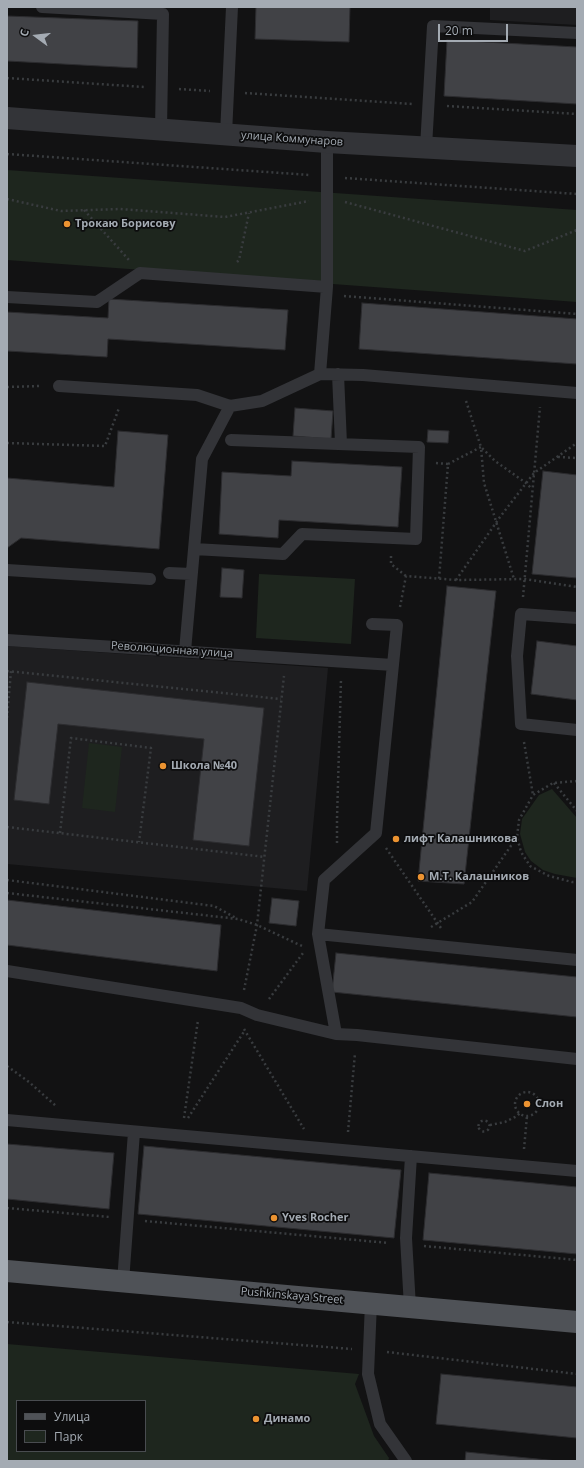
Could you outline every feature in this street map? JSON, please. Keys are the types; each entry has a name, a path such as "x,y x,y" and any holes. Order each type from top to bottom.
{"main road":[{"name":"Pushkinskaya Street","path":"7,1271 577,1322"}],"street":[{"name":"улица Коммунаров","path":"7,118 327,142 577,156"}],"lane":[{"path":"42,7 163,14 161,129"},
{"path":"226,134 232,7"},
{"path":"426,148 433,26 577,33"},
{"path":"320,374 326,291 328,197 327,142"},
{"path":"7,297 97,302 140,273 218,279 326,291"},
{"path":"60,386 198,395 230,406 262,400 320,374 363,375 577,393"},
{"path":"338,374 341,444"},
{"path":"185,651 202,459 230,406"},
{"path":"194,549 283,554 302,534 416,539 419,448 231,440"},
{"path":"7,570 150,579"},
{"path":"169,573 191,574"},
{"path":"577,618 521,614 517,656 521,724 577,730"},
{"path":"336,1034 318,934 324,880 376,833 397,625 372,624"},
{"name":"Революционная улица","path":"7,640 393,665"},
{"path":"318,934 577,960"},
{"path":"7,971 241,1008 257,1015 336,1034 577,1059"},
{"path":"7,1120 577,1170"},
{"path":"123,1282 129,1219 134,1132"},
{"path":"410,1307 406,1245 411,1156"},
{"path":"371,1303 368,1374 380,1424 406,1461"}],"path":[{"path":"7,78 577,114"},
{"path":"7,154 577,194"},
{"path":"7,199 61,210 120,209 225,217 328,197 525,251 577,230"},
{"path":"84,210 140,273"},
{"path":"218,279 239,260 249,213"},
{"path":"326,291 577,314"},
{"path":"460,383 481,447 484,483 514,579"},
{"path":"7,387 60,386"},
{"path":"7,443 105,446 120,404 123,390"},
{"path":"521,614 542,390"},
{"path":"456,580 496,522 534,473 577,443"},
{"path":"418,462 448,464 481,447"},
{"path":"481,447 495,461 526,483 532,490"},
{"path":"557,457 577,458"},
{"path":"439,579 448,464"},
{"path":"390,538 392,564 406,576 456,580 524,579 577,587"},
{"path":"397,625 406,576"},
{"path":"286,658 257,925 241,1008 245,1030 315,1148"},
{"path":"338,661 341,670 337,819 338,867"},
{"path":"7,671 281,700"},
{"path":"7,718 11,671"},
{"path":"521,724 533,795"},
{"path":"60,833 71,738 151,748 140,842"},
{"path":"577,781 553,783 533,795 519,820 517,837 521,852 530,866 548,876 577,882"},
{"path":"553,783 577,811"},
{"path":"7,827 264,857"},
{"path":"376,833 453,947"},
{"path":"407,942 472,902 517,837"},
{"path":"7,880 214,906 238,919 257,925 306,948 245,1030 183,1124 201,1002"},
{"path":"7,893 238,919"},
{"path":"347,1150 356,1035"},
{"path":"7,1066 29,1082 78,1127"},
{"path":"530,1093 533,1094 538,1100 538,1108 534,1114 527,1116 520,1113 516,1107 517,1099 522,1094 530,1093"},
{"path":"490,1125 505,1122 520,1113"},
{"path":"523,1166 527,1116"},
{"path":"484,1120 490,1125 488,1130 484,1132 479,1127 480,1122 484,1120"},
{"path":"7,1208 577,1260"},
{"path":"7,1322 370,1351 577,1374"}],"shaded area":[{"path":"490,7 577,7 577,25 490,20"},
{"name":"Школа №40","path":"7,646 328,668 307,891 7,864"}],"green space":[{"path":"7,170 577,210 577,302 7,260"},
{"path":"259,574 355,579 351,644 256,638"},
{"path":"89,743 122,747 115,812 82,808"},
{"path":"552,789 577,818 577,878 543,870 531,861 525,852 520,834 522,819 539,795"},
{"name":"Динамо","path":"7,1344 359,1374 355,1384 374,1436 389,1458 388,1461 7,1461"}],"building":[{"path":"256,7 350,7 349,42 255,39"},
{"path":"7,16 138,21 137,68 7,61"},
{"path":"447,40 577,47 577,104 444,96"},
{"path":"109,299 288,310 285,350 108,339 107,357 7,351 7,312 108,318"},
{"path":"362,303 577,319 577,364 359,349"},
{"path":"295,408 333,411 331,439 293,436"},
{"path":"428,430 449,431 448,443 427,442"},
{"path":"118,431 168,435 159,549 21,538 7,548 7,478 114,487"},
{"path":"292,461 402,467 398,527 279,520 278,538 219,534 222,472 291,476"},
{"path":"543,471 577,475 577,578 532,574"},
{"path":"222,568 244,570 242,598 220,597"},
{"path":"447,586 496,591 464,884 418,881"},
{"path":"537,641 577,646 577,700 531,694"},
{"path":"27,682 264,708 249,846 193,840 204,739 58,724 49,804 14,800"},
{"path":"272,898 299,901 296,926 269,923"},
{"path":"7,900 221,925 217,971 7,945"},
{"path":"336,953 577,977 577,1017 332,992"},
{"path":"7,1144 114,1153 109,1209 7,1199"},
{"path":"144,1146 401,1170 394,1238 138,1214"},
{"path":"429,1173 577,1187 577,1254 423,1240"},
{"path":"441,1374 577,1387 577,1438 436,1424"},
{"path":"466,1452 558,1461 465,1461"}],"place":[{"name":"Трокаю Борисову","path":"67,224"},
{"name":"Школа №40","path":"163,766"},
{"name":"лифт Калашникова","path":"396,839"},
{"name":"М.Т. Калашников","path":"421,877"},
{"name":"Слон","path":"527,1104"},
{"name":"Yves Rocher","path":"274,1218"},
{"name":"Динамо","path":"256,1419"}]}
